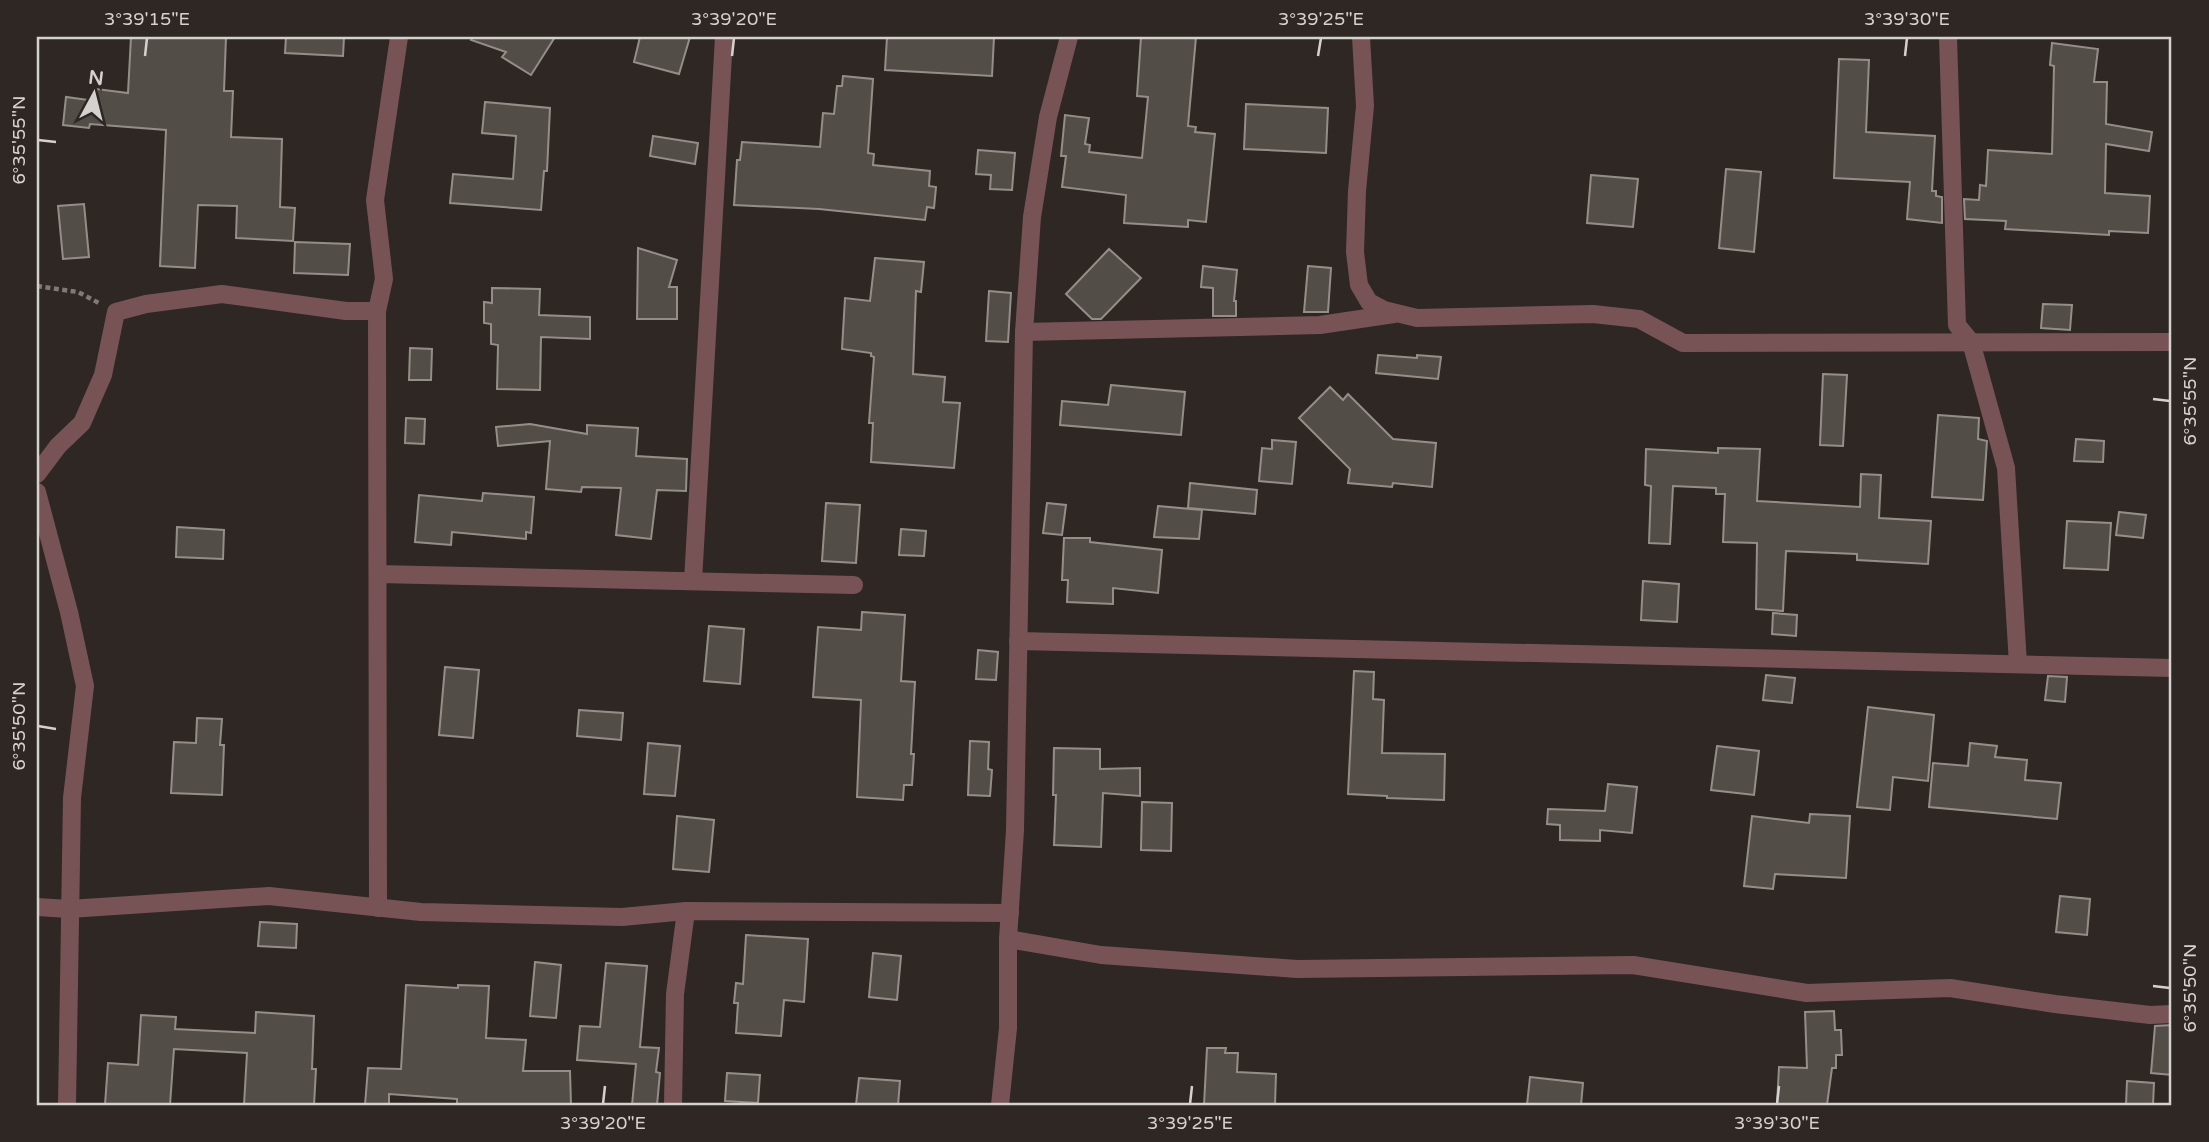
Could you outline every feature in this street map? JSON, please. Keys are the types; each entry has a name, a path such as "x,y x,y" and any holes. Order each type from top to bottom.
{"street":[{"path":"377,908 377,311 384,279 375,200 399,37"},
{"path":"693,581 724,37"},
{"path":"1000,1105 1008,1028 1008,939 1015,830 1024,332 1032,216 1048,117 1069,37"},
{"path":"1361,37 1365,106 1357,191 1355,252 1359,285 1369,302 1384,310 1417,318 1593,314 1639,319 1683,343 2172,342"},
{"path":"1948,37 1957,326 1971,342 2006,468 2018,664"},
{"path":"37,474 58,446 82,423 103,374 116,312 146,304 222,294 346,311 377,311"},
{"path":"1024,332 1320,324 1400,314"},
{"path":"37,492 69,612 85,686 72,798 67,1105"},
{"path":"378,574 855,585"},
{"path":"1018,641 2172,668"},
{"path":"37,907 69,909 269,896 421,912 622,917 686,911 1010,913"},
{"path":"673,1105 675,994 686,911"},
{"path":"1008,939 1101,955 1297,969 1633,965 1807,993 1950,988 2055,1004 2172,1014"}],"path":[{"path":"37,286 78,292 116,312"}],"building":[{"path":"131,37 226,37 224,91 233,91 231,137 282,139 280,207 295,208 293,241 236,238 237,206 198,205 195,268 160,266 166,130 90,124 89,128 63,125 66,97 95,101 97,89 128,93"},
{"path":"286,37 344,37 343,56 285,53"},
{"path":"472,37 555,37 531,75 502,57 506,52 471,40"},
{"path":"640,37 690,37 679,74 634,62"},
{"path":"887,37 994,37 992,76 885,70"},
{"path":"1141,37 1196,37 1188,126 1196,127 1195,132 1215,134 1206,222 1188,220 1188,227 1124,223 1126,195 1062,187 1066,156 1061,156 1065,115 1089,118 1085,144 1090,145 1089,152 1142,158 1148,97 1137,96"},
{"path":"2052,43 2098,49 2094,82 2107,82 2106,124 2152,132 2149,151 2106,144 2105,193 2150,196 2148,233 2109,231 2109,235 2005,229 2006,221 1965,219 1964,199 1979,200 1980,185 1986,186 1988,150 2052,154"},
{"path":"1839,59 1869,60 1866,132 1935,136 1932,191 1936,191 1936,196 1942,197 1942,223 1907,219 1910,182 1834,178"},
{"path":"843,76 873,79 868,153 874,154 873,165 930,171 929,186 936,187 934,208 927,207 925,220 819,209 734,205 737,160 740,160 742,142 820,147 823,113 834,114 837,86 842,86"},
{"path":"485,102 550,108 547,171 544,171 541,210 450,203 453,174 513,179 516,136 482,133"},
{"path":"1246,104 1328,108 1326,153 1244,149"},
{"path":"653,136 698,143 695,164 650,156"},
{"path":"978,150 1015,153 1012,190 990,189 991,175 976,174"},
{"path":"1726,169 1761,172 1754,252 1719,248"},
{"path":"1591,175 1638,179 1633,227 1587,223"},
{"path":"84,204 89,257 63,259 58,206"},
{"path":"295,242 350,244 348,275 294,273"},
{"path":"638,248 677,260 669,287 677,287 677,319 637,319"},
{"path":"1109,249 1141,278 1101,319 1092,319 1066,294"},
{"path":"875,258 924,262 921,292 916,291 913,374 945,377 943,402 960,403 954,468 871,462 873,423 869,423 874,357 871,353 842,349 845,298 870,301"},
{"path":"1203,266 1237,270 1234,301 1236,316 1213,316 1213,288 1201,287"},
{"path":"1308,266 1331,268 1328,312 1304,312"},
{"path":"492,288 540,289 539,315 590,317 590,339 541,337 540,390 497,389 498,345 491,344 491,324 484,323 484,302 492,303"},
{"path":"989,291 1011,293 1008,342 986,341"},
{"path":"2043,304 2072,305 2070,330 2041,328"},
{"path":"410,348 432,349 431,380 409,380"},
{"path":"1378,355 1441,357 1438,379 1376,373"},
{"path":"1823,374 1847,375 1843,446 1820,445"},
{"path":"1111,385 1185,392 1181,435 1060,425 1062,401 1108,405"},
{"path":"1330,387 1343,400 1348,394 1393,439 1436,443 1432,487 1393,483 1392,487 1348,483 1350,469 1299,418"},
{"path":"1938,415 1979,418 1978,439 1987,441 1983,500 1932,497"},
{"path":"406,418 425,419 424,444 405,443"},
{"path":"530,424 587,434 587,425 638,428 636,456 687,459 686,491 657,490 651,539 616,535 621,488 582,487 581,492 546,489 550,441 498,446 496,427"},
{"path":"2076,439 2104,441 2103,462 2074,461"},
{"path":"1272,440 1296,442 1292,484 1259,481 1262,448 1272,449"},
{"path":"1718,448 1760,449 1757,501 1860,507 1861,474 1881,475 1879,518 1931,521 1928,564 1857,560 1857,554 1786,551 1783,611 1756,609 1757,543 1723,542 1725,494 1716,494 1716,488 1673,486 1670,544 1649,543 1651,486 1645,485 1646,449 1718,453"},
{"path":"1190,483 1257,490 1255,514 1188,508"},
{"path":"483,493 534,497 531,533 526,532 526,539 452,532 451,545 415,542 419,495 482,501"},
{"path":"826,503 860,505 856,563 822,561"},
{"path":"1047,503 1066,505 1062,535 1043,533"},
{"path":"1158,506 1202,510 1199,539 1154,537"},
{"path":"2119,512 2146,515 2143,538 2116,535"},
{"path":"2067,521 2111,523 2108,570 2064,568"},
{"path":"177,527 224,530 223,559 176,557"},
{"path":"901,529 926,531 924,556 899,555"},
{"path":"1064,538 1090,538 1090,542 1162,550 1158,593 1113,588 1113,604 1067,602 1068,580 1062,580"},
{"path":"1643,581 1679,584 1677,622 1641,620"},
{"path":"862,612 905,615 901,681 915,682 912,785 904,785 903,800 857,797 861,700 813,697 818,627 861,630"},
{"path":"1773,613 1797,615 1796,636 1772,634"},
{"path":"709,626 744,629 740,684 704,681"},
{"path":"978,650 998,652 996,680 976,679"},
{"path":"445,667 479,670 473,738 439,735"},
{"path":"1354,671 1374,672 1373,699 1384,700 1382,753 1445,754 1444,800 1348,794"},
{"path":"1766,675 1795,678 1792,703 1763,700"},
{"path":"2048,676 2067,677 2065,702 2045,700"},
{"path":"1868,707 1934,715 1928,781 1893,777 1890,810 1857,807"},
{"path":"579,710 623,713 621,740 577,736"},
{"path":"197,718 222,719 222,795 171,793 174,742 196,743"},
{"path":"970,741 989,742 988,769 992,770 990,796 968,795"},
{"path":"648,743 680,746 675,796 644,794"},
{"path":"1970,743 1997,746 1995,757 2027,760 2025,780 2061,783 2057,819 1929,807 1933,763 1968,766"},
{"path":"1717,746 1759,751 1754,795 1711,790"},
{"path":"1054,748 1100,749 1100,769 1140,768 1140,796 1103,793 1101,847 1054,845"},
{"path":"1608,784 1637,787 1632,833 1600,830 1600,841 1560,840 1560,825 1547,824 1548,809 1605,811"},
{"path":"1142,802 1172,803 1171,851 1141,850"},
{"path":"1810,814 1850,816 1846,878 1775,874 1773,889 1744,886 1752,816 1809,823"},
{"path":"677,816 714,820 709,872 673,869"},
{"path":"2060,896 2090,899 2087,935 2056,932"},
{"path":"260,922 297,924 296,948 258,946"},
{"path":"746,935 808,939 804,1002 784,1000 781,1036 736,1033 736,983 743,984"},
{"path":"873,953 901,956 897,1000 869,997"},
{"path":"535,962 561,965 556,1018 530,1016"},
{"path":"606,963 647,966 640,1047 659,1048 656,1072 660,1073 657,1105 632,1105 636,1064 577,1060 580,1026 600,1027"},
{"path":"406,985 458,988 458,985 489,986 486,1038 526,1040 523,1071 570,1071 571,1105 457,1105 457,1099 389,1094 389,1105 365,1105 368,1068 401,1069"},
{"path":"1834,1011 1835,1030 1841,1030 1842,1055 1836,1055 1836,1068 1832,1068 1827,1105 1777,1105 1779,1067 1807,1068 1805,1012"},
{"path":"256,1012 314,1016 314,1105 244,1105 247,1053 174,1049 170,1105 105,1105 108,1063 138,1065 141,1015 176,1017 175,1029 255,1033"},
{"path":"2172,1025 2172,1075 2151,1073 2155,1026"},
{"path":"1207,1048 1226,1048 1225,1053 1238,1053 1237,1072 1276,1074 1275,1105 1204,1105"},
{"path":"727,1073 760,1075 758,1103 725,1101"},
{"path":"1530,1077 1583,1083 1581,1105 1527,1105"},
{"path":"859,1078 900,1081 898,1105 856,1105"},
{"path":"2127,1081 2154,1083 2153,1105 2126,1105"}]}
